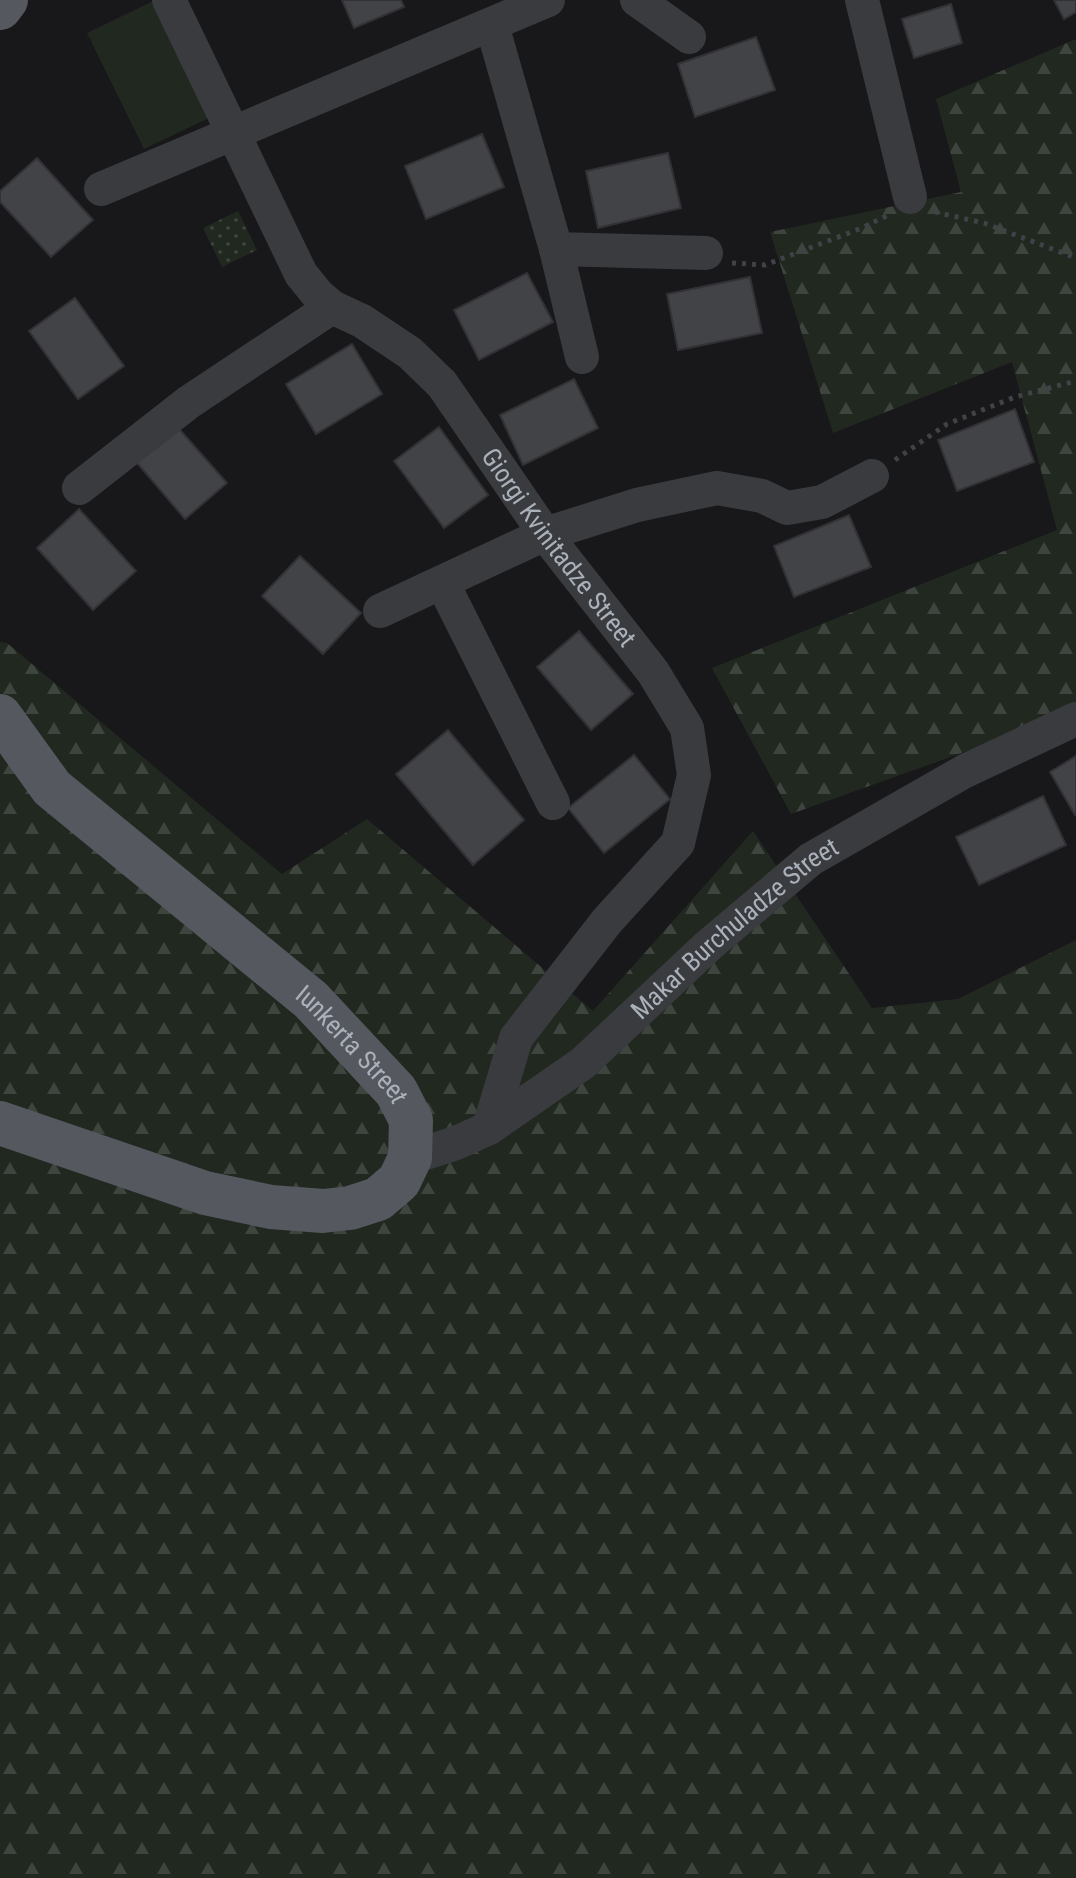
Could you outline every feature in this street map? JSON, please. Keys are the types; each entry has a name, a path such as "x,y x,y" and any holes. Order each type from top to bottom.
{"main road":[{"path":"0,8 6,0"},
{"name":"Iunkerta Street","path":"0,716 52,788 311,1000 396,1091 411,1120 410,1158"},
{"path":"0,1123 205,1193 271,1207 323,1211 350,1208 378,1199 399,1181 410,1158"}],"street":[{"name":"Giorgi Kvinitadze Street","path":"169,0 301,274 332,307 362,321 410,353 442,384 545,534 653,672 687,728 694,775 678,843 607,921 516,1038 489,1128"},
{"path":"101,189 548,0"},
{"path":"637,0 689,37"},
{"path":"862,0 910,197"},
{"path":"492,25 556,249 582,357"},
{"path":"556,249 706,253"},
{"path":"79,488 189,402 332,307"},
{"path":"380,611 545,534 637,505 717,488 762,496 787,508 822,502 872,476"},
{"path":"443,584 553,803"},
{"name":"Makar Burchuladze Street","path":"410,1158 489,1128 583,1063 709,945 811,859 965,771 1076,719"}],"path":[{"path":"706,253 727,263 765,265 862,228 888,215 910,197 932,212 984,223 1076,258"},
{"path":"872,476 947,424 1015,397 1076,381"}],"green space":[{"path":"153,1 209,118 144,149 87,33"},
{"path":"1076,39 1076,712 791,814 712,668 1057,530 1012,362 833,433 770,232 961,192 936,99"},
{"path":"238,211 257,250 222,267 203,228"},
{"path":"0,642 7,643 282,874 367,819 593,1011 753,831 872,1008 958,999 1076,940 1076,1878 0,1878"}],"building":[{"path":"342,0 401,0 404,7 354,28"},
{"path":"1054,0 1076,0 1076,12 1064,19"},
{"path":"951,4 962,43 914,58 902,19"},
{"path":"756,37 775,90 695,117 678,64"},
{"path":"482,134 504,187 426,219 405,166"},
{"path":"668,153 681,208 598,228 586,171"},
{"path":"37,158 93,220 51,257 0,202 0,191"},
{"path":"527,273 553,322 479,360 454,310"},
{"path":"750,277 762,333 678,350 667,294"},
{"path":"75,298 124,366 78,399 29,331"},
{"path":"352,344 382,394 316,434 286,384"},
{"path":"574,379 598,428 523,465 500,415"},
{"path":"1015,409 1034,462 957,491 938,440"},
{"path":"173,422 227,483 185,519 132,457"},
{"path":"439,427 488,495 444,528 394,461"},
{"path":"79,509 136,571 93,610 37,548"},
{"path":"849,515 871,567 794,597 774,546"},
{"path":"300,556 361,613 323,654 262,596"},
{"path":"579,631 633,694 591,730 537,667"},
{"path":"448,730 524,820 473,865 396,774"},
{"path":"634,755 670,799 604,853 568,808"},
{"path":"1076,756 1076,814 1075,815 1050,772"},
{"path":"1043,796 1066,845 979,885 956,837"}]}
